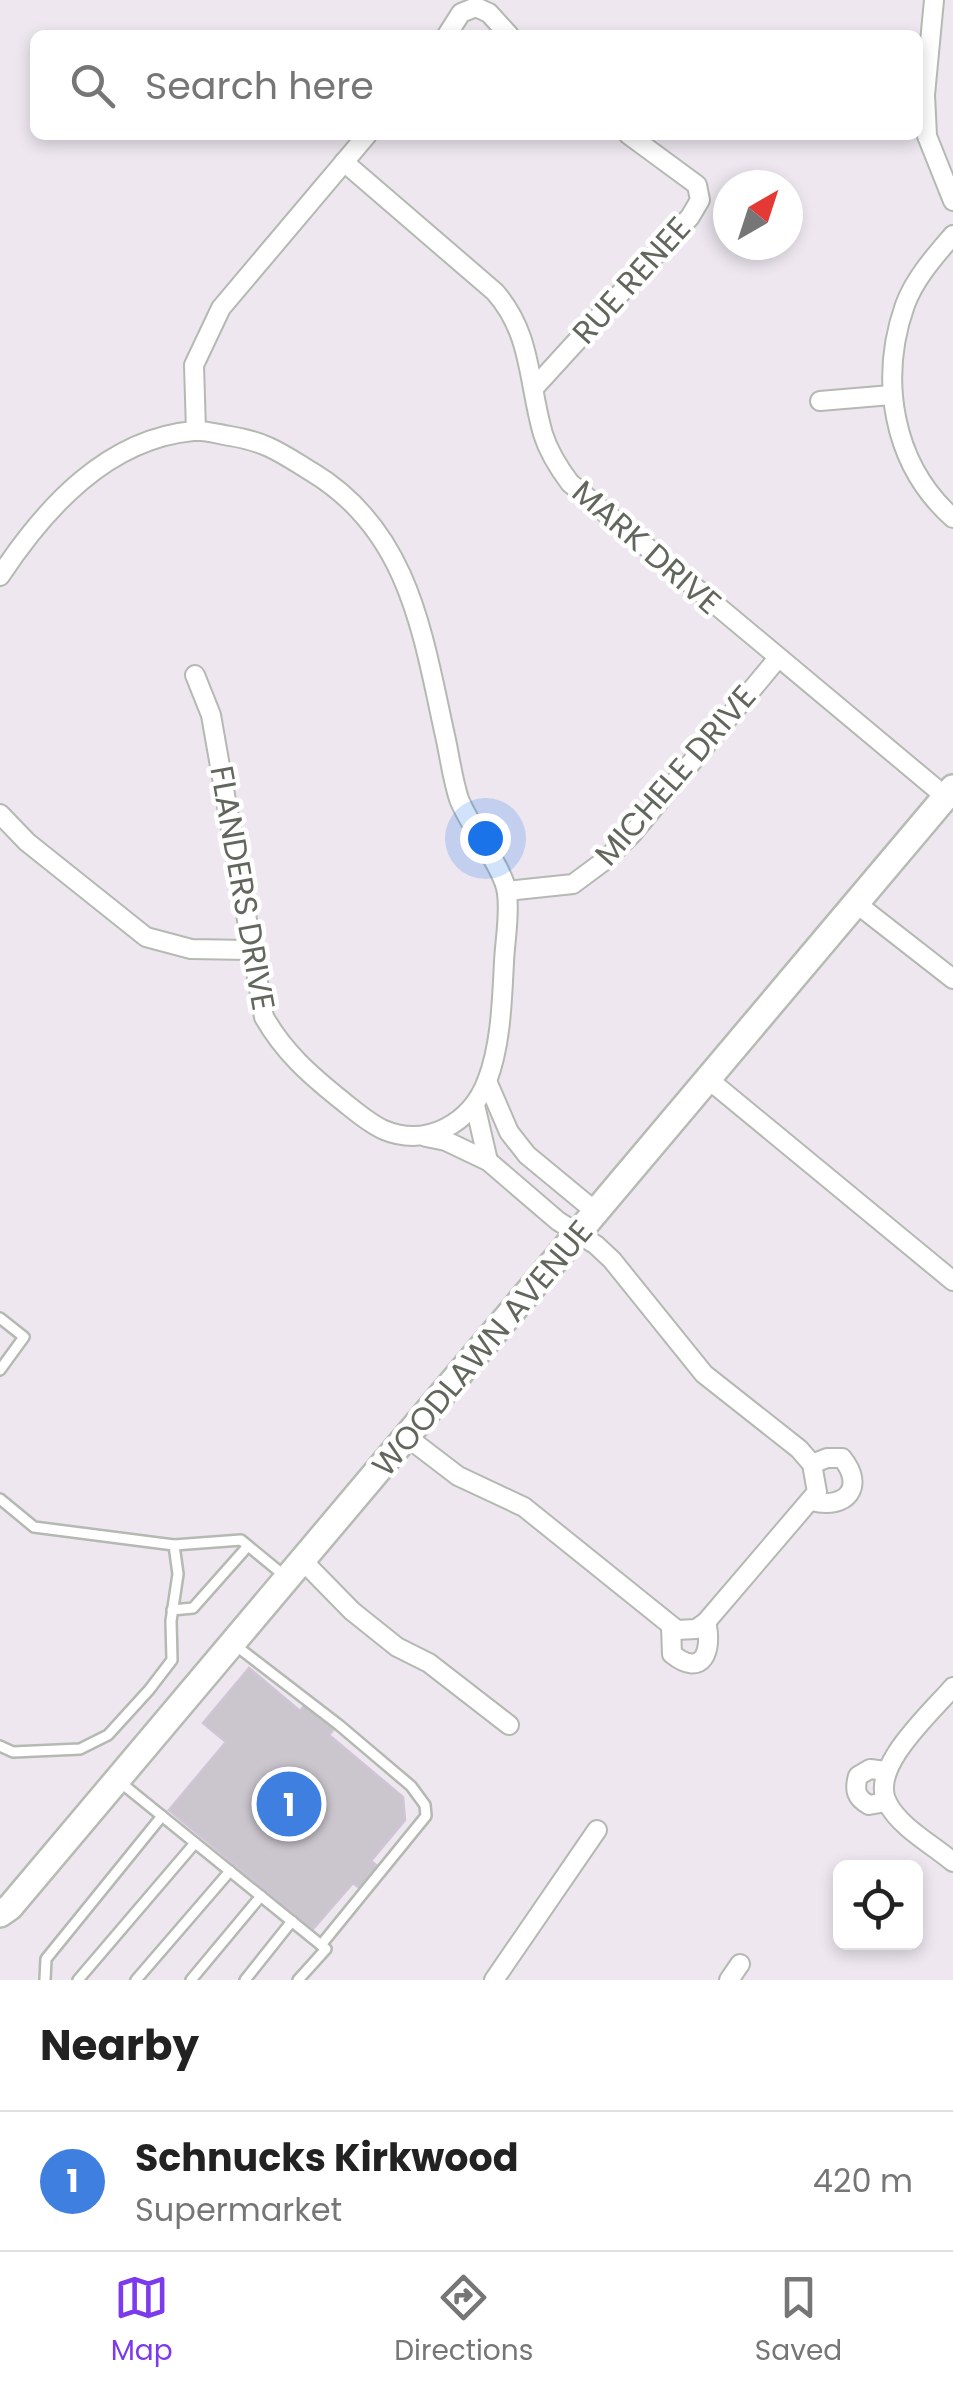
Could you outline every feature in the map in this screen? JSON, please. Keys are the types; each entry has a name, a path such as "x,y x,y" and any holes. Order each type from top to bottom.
{"street":[{"path":"934,0 925,95 927,136 953,201"},
{"path":"450,30 461,13 476,7 489,13 504,30"},
{"path":"196,430 194,365 220,308 363,140"},
{"name":"RUE RENEE","path":"534,388 690,216 700,200 697,185 636,140"},
{"name":"MARK DRIVE","path":"344,162 512,311 521,332 543,432 553,459 570,483 778,658 949,792"},
{"path":"953,235 928,264 906,302 892,353 891,394 905,449 933,500 953,518"},
{"path":"820,402 891,394"},
{"path":"0,576 48,514 118,452 196,430 260,440 333,485 364,513 389,546 418,616 460,800 508,890 502,1002 487,1081 461,1119 426,1137"},
{"name":"MICHELE DRIVE","path":"508,890 573,884 604,861 632,834 778,658"},
{"name":"FLANDERS DRIVE","path":"195,675 211,715 264,1017 280,1044 299,1066 383,1130 446,1141 488,1161 612,1260 704,1374 812,1464"},
{"name":"WOODLAWN AVENUE","path":"3,1915 949,792"},
{"path":"0,814 27,842 146,937 192,949 250,950"},
{"path":"856,904 953,980"},
{"path":"708,1079 953,1281"},
{"path":"487,1081 503,1122 526,1154 596,1212"},
{"path":"474,1105 488,1161"},
{"path":"407,1437 458,1476 524,1507 677,1630 696,1629 706,1622 812,1501 818,1485 812,1464 842,1458 853,1471 849,1494 836,1502 812,1501"},
{"path":"295,1570 397,1647 429,1663 508,1725"},
{"path":"671,1626 672,1654 682,1662 695,1664 710,1647 706,1622"},
{"path":"953,1687 888,1764 885,1787 896,1816 953,1862"},
{"path":"494,1980 596,1830"},
{"path":"728,1980 740,1964"}],"lane":[{"path":"0,1318 24,1337 0,1370"},
{"path":"0,1499 34,1527 174,1545 241,1540 295,1570"},
{"path":"0,1746 13,1752 80,1749 108,1735 172,1660 172,1610 178,1574 174,1545"},
{"path":"172,1610 194,1608 248,1546"},
{"path":"233,1643 340,1725 411,1786 425,1806 426,1816 321,1945"},
{"path":"118,1780 326,1949 298,1980"},
{"path":"45,1980 46,1958 162,1816"},
{"path":"78,1980 194,1843"},
{"path":"136,1980 230,1871"},
{"path":"191,1980 261,1896"},
{"path":"245,1980 292,1921"}],"building":[{"path":"249,1668 300,1711 305,1705 334,1729 329,1735 403,1797 405,1820 371,1861 380,1868 362,1890 353,1883 313,1929 169,1810 226,1742 203,1723"}],"place":[{"name":"Schnucks Kirkwood","path":"289,1804"}]}
